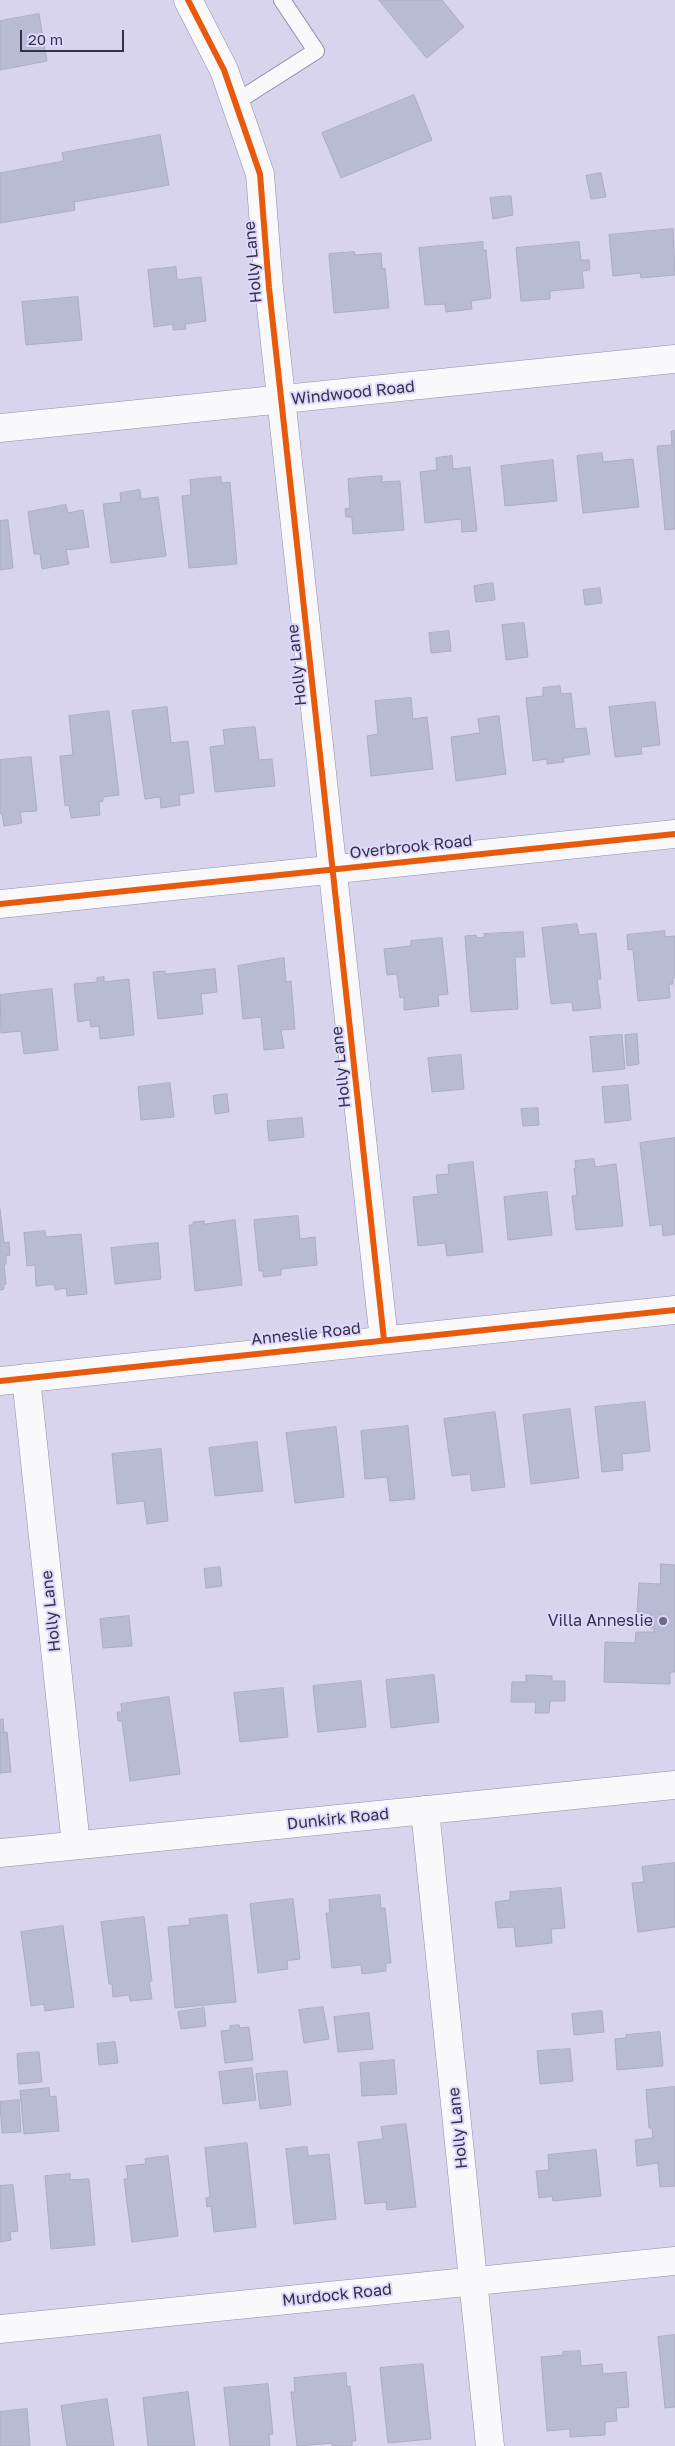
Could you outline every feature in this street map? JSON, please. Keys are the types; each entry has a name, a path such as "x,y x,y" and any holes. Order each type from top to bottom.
{"street":[{"name":"Holly Lane","path":"193,2 224,70 260,174 269,288 283,401 384,1340"},
{"name":"Windwood Road","path":"0,428 283,401 675,359"},
{"name":"Overbrook Road","path":"0,904 675,834"},
{"name":"Anneslie Road","path":"13,1379 675,1310"},
{"name":"Holly Lane","path":"13,1379 76,1845"},
{"name":"Dunkirk Road","path":"0,1852 675,1785"},
{"name":"Holly Lane","path":"425,1810 490,2446"},
{"name":"Murdock Road","path":"0,2329 675,2261"}],"lane":[{"path":"236,102 316,51 282,0"}],"building":[{"path":"379,0 442,0 464,27 427,58"},
{"path":"39,14 47,61 0,70 0,21"},
{"path":"414,95 432,140 341,178 322,133"},
{"path":"160,135 169,185 74,202 75,210 0,223 0,173 64,161 62,153"},
{"path":"601,173 606,197 591,199 586,176"},
{"path":"511,196 513,215 493,219 490,198"},
{"path":"673,229 675,275 641,278 640,273 613,276 609,235"},
{"path":"483,242 483,250 486,250 491,298 471,301 472,309 446,312 445,304 425,305 419,248"},
{"path":"579,242 581,260 589,260 590,270 582,271 584,288 550,291 550,299 521,301 516,248"},
{"path":"354,252 355,255 381,253 382,269 385,268 389,308 334,313 329,254"},
{"path":"176,267 177,280 201,277 206,321 185,324 186,329 173,330 173,324 154,327 148,270"},
{"path":"78,297 82,340 26,345 22,302"},
{"path":"675,431 675,529 665,530 657,446 672,445 671,432"},
{"path":"602,453 603,462 633,459 639,507 583,513 577,456"},
{"path":"452,456 453,469 470,467 477,531 462,532 461,519 425,523 420,472 437,470 436,458"},
{"path":"553,460 557,501 505,506 501,466"},
{"path":"382,476 382,482 400,481 404,530 353,534 352,517 346,517 345,509 350,508 348,479"},
{"path":"221,477 221,483 230,482 237,564 189,568 182,496 191,495 190,480"},
{"path":"140,490 141,499 158,497 166,556 111,563 103,504 121,502 120,493"},
{"path":"66,505 68,513 83,510 89,547 66,550 69,564 42,569 40,554 34,554 28,512"},
{"path":"8,520 13,568 0,570 0,521"},
{"path":"493,583 495,600 476,602 474,586"},
{"path":"600,588 602,603 585,605 583,590"},
{"path":"524,623 528,657 506,660 502,625"},
{"path":"449,631 451,651 431,653 429,633"},
{"path":"560,686 561,694 571,693 575,729 586,728 590,754 563,758 564,762 547,764 547,759 533,761 526,698 543,696 543,688"},
{"path":"411,698 413,719 427,717 433,769 371,776 367,736 378,734 375,701"},
{"path":"655,702 660,745 641,747 642,754 615,757 609,707"},
{"path":"167,707 171,743 188,741 194,793 179,795 180,805 161,808 160,797 145,799 132,711"},
{"path":"109,711 119,795 103,797 103,801 99,802 100,815 71,818 69,805 65,806 60,756 73,755 69,716"},
{"path":"499,716 506,774 456,781 451,737 480,733 478,719"},
{"path":"255,727 259,760 272,759 275,786 215,792 210,747 225,745 223,730"},
{"path":"31,757 37,811 20,812 22,823 4,826 2,813 0,814 0,760"},
{"path":"577,924 579,935 596,933 601,979 597,979 601,1008 573,1011 572,1002 551,1004 542,928"},
{"path":"665,931 665,937 675,936 675,978 673,978 673,984 669,984 670,998 638,1001 633,949 628,950 627,935"},
{"path":"523,932 525,957 515,957 518,1009 471,1012 465,936 476,935 477,938 485,937 484,934"},
{"path":"442,938 448,994 438,995 439,1006 404,1010 404,997 400,998 397,974 387,975 384,949 411,946 411,941"},
{"path":"284,958 286,982 291,981 295,1029 281,1030 284,1048 264,1050 261,1017 243,1019 238,966"},
{"path":"215,969 217,992 201,994 203,1014 158,1019 153,972 165,971 165,974"},
{"path":"104,977 104,982 129,979 134,1035 100,1039 99,1026 91,1027 90,1020 78,1022 74,984 97,982 97,978"},
{"path":"52,989 58,1050 24,1054 21,1031 1,1033 0,995"},
{"path":"637,1034 639,1064 627,1066 625,1035"},
{"path":"622,1035 625,1069 593,1072 590,1037"},
{"path":"461,1055 464,1089 432,1092 428,1058"},
{"path":"170,1083 174,1117 141,1120 138,1087"},
{"path":"628,1085 631,1120 605,1123 602,1087"},
{"path":"227,1094 229,1112 215,1114 213,1096"},
{"path":"538,1108 539,1125 523,1126 521,1109"},
{"path":"302,1118 304,1137 269,1141 267,1121"},
{"path":"675,1138 675,1234 663,1236 662,1224 650,1226 640,1143"},
{"path":"594,1159 595,1167 616,1164 623,1226 576,1230 572,1196 577,1195 575,1161"},
{"path":"473,1162 483,1252 447,1256 445,1243 418,1246 413,1197 438,1194 436,1175 449,1174 448,1165"},
{"path":"547,1192 552,1235 508,1240 504,1197"},
{"path":"0,1209 4,1243 9,1242 10,1255 6,1256 6,1264 4,1265 6,1284 4,1284 4,1289 0,1290"},
{"path":"298,1216 300,1239 315,1237 317,1265 281,1269 281,1275 263,1277 263,1271 259,1271 254,1220"},
{"path":"235,1220 242,1285 195,1291 189,1225 193,1225 193,1222 204,1221 204,1224"},
{"path":"45,1231 46,1237 81,1234 87,1294 67,1296 66,1288 55,1290 54,1284 36,1286 35,1265 27,1266 24,1233"},
{"path":"158,1243 161,1279 115,1284 111,1248"},
{"path":"645,1402 650,1451 622,1454 623,1470 602,1472 595,1407"},
{"path":"570,1409 579,1478 531,1484 523,1415"},
{"path":"495,1412 505,1487 472,1491 470,1474 452,1476 444,1419"},
{"path":"408,1426 415,1499 390,1501 387,1477 365,1479 361,1431"},
{"path":"336,1427 344,1497 295,1503 286,1433"},
{"path":"257,1442 263,1491 215,1496 209,1448"},
{"path":"161,1449 168,1521 147,1524 144,1501 117,1504 112,1454"},
{"name":"Villa Anneslie","path":"661,1564 675,1565 675,1672 670,1672 670,1684 604,1682 605,1642 635,1643 636,1632 654,1632 654,1628 650,1628 650,1613 637,1613 639,1583 660,1584"},
{"path":"220,1567 222,1586 206,1588 204,1569"},
{"path":"129,1616 132,1646 103,1648 100,1619"},
{"path":"434,1675 439,1722 391,1728 386,1680"},
{"path":"526,1675 552,1676 552,1681 565,1681 565,1701 550,1701 549,1713 535,1713 536,1702 511,1702 512,1682 526,1682"},
{"path":"361,1681 366,1727 318,1732 313,1686"},
{"path":"283,1688 288,1737 240,1742 234,1693"},
{"path":"169,1697 180,1774 130,1781 122,1721 118,1721 117,1712 122,1712 121,1704"},
{"path":"3,1719 4,1733 7,1732 11,1772 0,1773 0,1720"},
{"path":"675,1863 675,1927 638,1932 632,1883 644,1882 642,1867"},
{"path":"561,1888 565,1928 551,1929 552,1943 516,1947 514,1927 498,1928 495,1902 510,1900 510,1892"},
{"path":"380,1895 381,1908 385,1908 391,1963 386,1963 386,1971 362,1974 361,1965 332,1968 326,1913 330,1913 329,1900"},
{"path":"293,1899 300,1959 287,1961 288,1969 258,1973 250,1904"},
{"path":"227,1915 236,2002 175,2008 168,1927 190,1925 189,1919"},
{"path":"144,1917 152,1981 149,1981 152,1999 130,2001 129,1995 113,1997 112,1984 109,1984 101,1922"},
{"path":"63,1926 74,2007 45,2011 44,2004 31,2006 21,1932"},
{"path":"323,2007 329,2039 304,2043 299,2010"},
{"path":"204,2008 206,2026 181,2029 178,2012"},
{"path":"602,2011 604,2032 574,2035 572,2014"},
{"path":"369,2013 373,2049 338,2052 334,2017"},
{"path":"239,2025 240,2028 249,2027 253,2060 225,2063 221,2031 230,2030 230,2026"},
{"path":"660,2032 663,2066 617,2070 615,2039 626,2038 626,2035"},
{"path":"115,2042 118,2063 99,2065 97,2044"},
{"path":"570,2049 573,2081 540,2084 537,2051"},
{"path":"39,2052 42,2082 19,2084 17,2054"},
{"path":"394,2060 397,2094 362,2096 360,2063"},
{"path":"252,2068 256,2100 223,2104 219,2072"},
{"path":"287,2071 291,2105 260,2109 256,2074"},
{"path":"675,2087 675,2186 660,2187 658,2163 637,2166 635,2140 653,2138 652,2128 649,2128 646,2090"},
{"path":"49,2088 50,2097 56,2096 59,2131 24,2134 20,2091"},
{"path":"19,2100 21,2132 2,2133 0,2102"},
{"path":"406,2124 416,2207 387,2210 386,2202 365,2204 358,2142 383,2139 381,2127"},
{"path":"247,2143 256,2227 214,2232 211,2206 207,2207 206,2198 210,2197 205,2148"},
{"path":"307,2147 308,2156 329,2154 336,2219 294,2224 286,2149"},
{"path":"596,2150 601,2196 553,2201 552,2196 539,2198 536,2171 549,2170 548,2155"},
{"path":"168,2156 178,2236 132,2242 124,2179 128,2179 126,2166 146,2164 145,2159"},
{"path":"70,2174 70,2180 89,2179 95,2245 51,2249 45,2176"},
{"path":"13,2185 18,2231 10,2232 11,2240 0,2242 0,2186"},
{"path":"675,2335 675,2407 665,2408 658,2337"},
{"path":"580,2351 581,2366 602,2364 603,2374 626,2372 629,2407 616,2408 617,2421 605,2422 605,2435 570,2437 570,2429 547,2431 541,2357 563,2355 563,2352"},
{"path":"423,2364 431,2439 388,2443 380,2368"},
{"path":"346,2373 347,2387 350,2386 356,2441 352,2441 352,2446 332,2446 332,2443 297,2446 291,2392 295,2392 294,2378"},
{"path":"268,2384 273,2434 269,2435 270,2446 230,2446 224,2388"},
{"path":"188,2392 195,2446 148,2446 143,2398"},
{"path":"107,2399 114,2446 67,2446 61,2406"},
{"path":"27,2409 30,2446 0,2446 0,2412"}],"cycle path":[{"path":"188,0 224,70 260,174 269,288 384,1340"},
{"path":"0,904 675,834"},
{"path":"0,1381 675,1310"}],"place":[{"name":"Villa Anneslie","path":"663,1621"}]}
